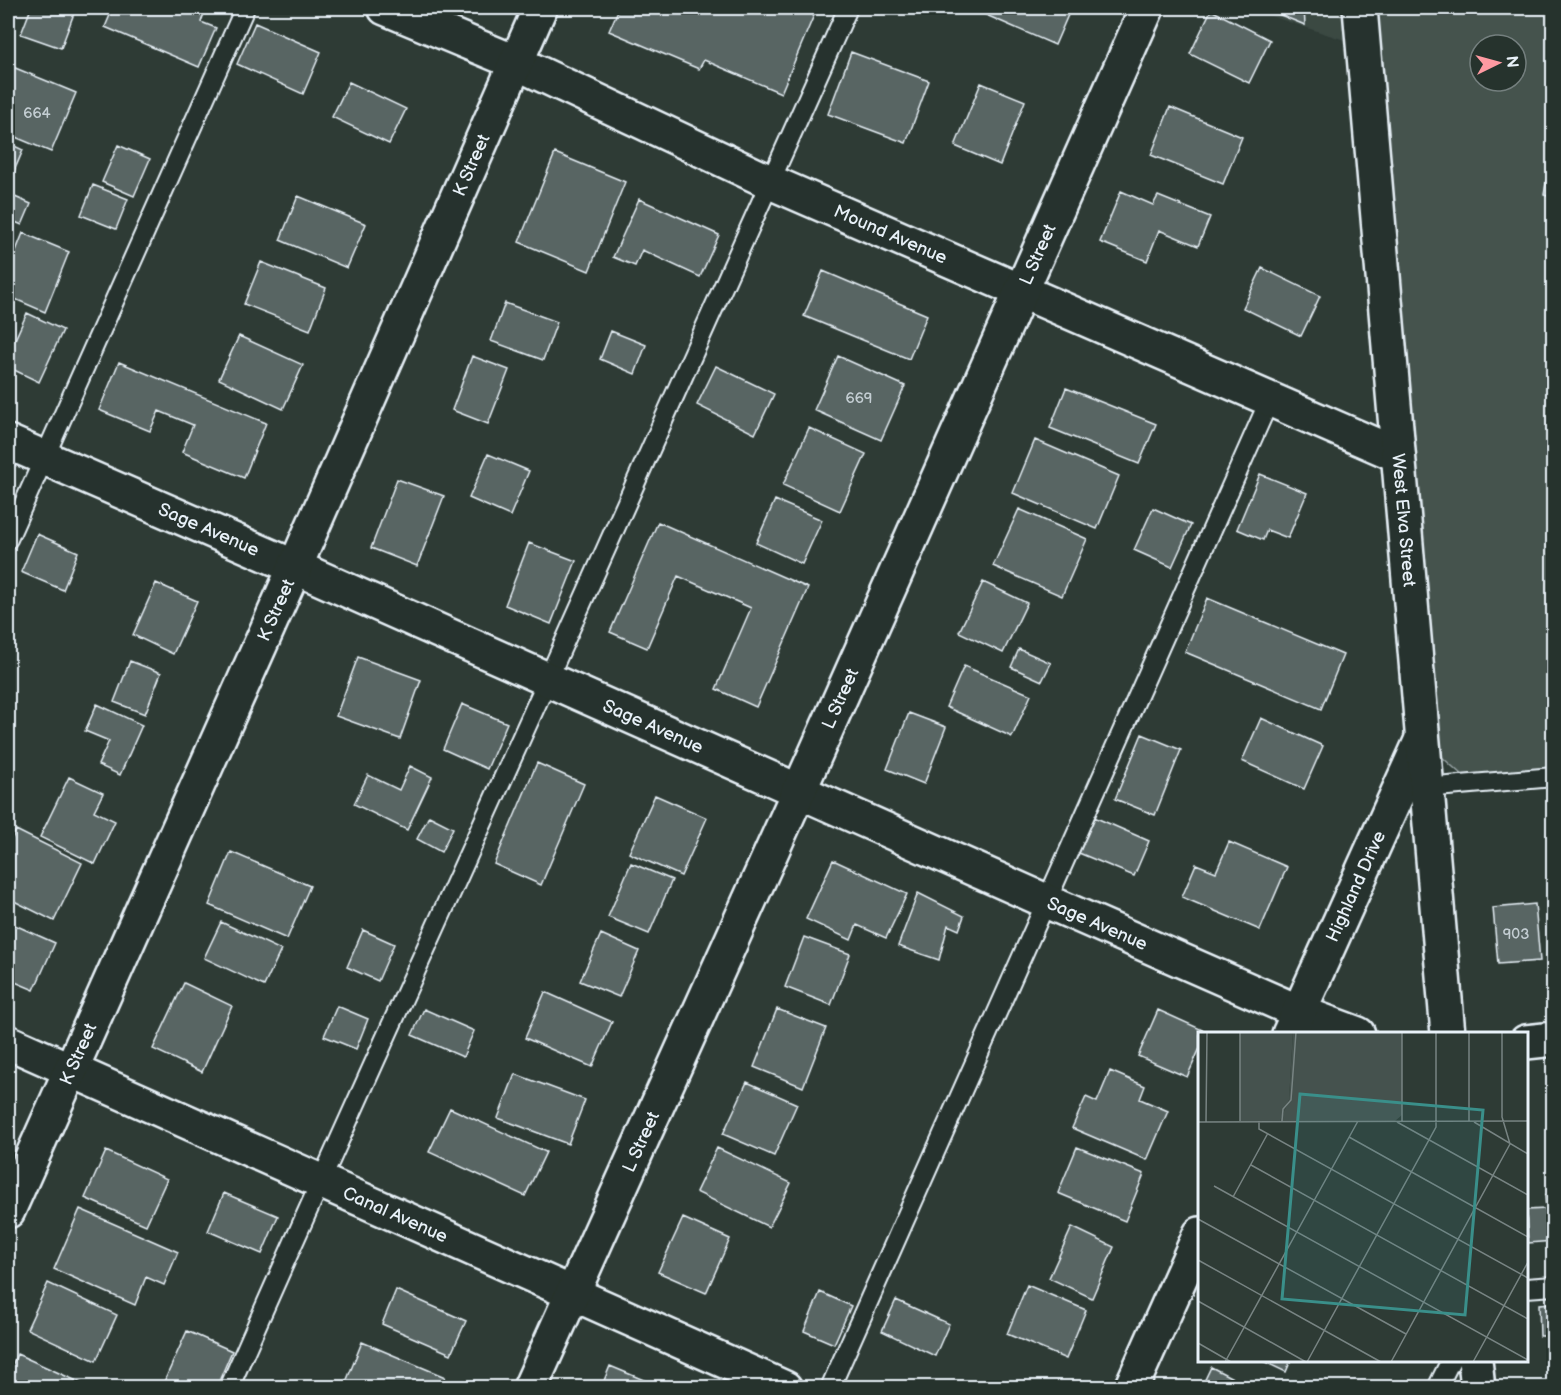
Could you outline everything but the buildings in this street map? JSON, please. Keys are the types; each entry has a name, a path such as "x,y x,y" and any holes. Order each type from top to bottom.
{"street":[{"name":"Mound Avenue","path":"385,8 514,62 768,181 1398,455"},
{"name":"K Street","path":"8,1211 295,567 514,62 540,8"},
{"name":"L Street","path":"530,1388 799,791 1147,8"},
{"name":"West Elva Street","path":"1360,8 1425,789 1448,1032"},
{"name":"Sage Avenue","path":"8,442 1046,901 1294,1023 1346,1032"},
{"name":"Highland Drive","path":"1294,1023 1422,739"},
{"path":"1528,1042 1554,1039"},
{"name":"Canal Avenue","path":"8,1042 785,1388"},
{"path":"1131,1388 1198,1238"},
{"path":"1475,1362 1478,1388"}],"lane":[{"path":"8,540 245,8"},
{"path":"229,1388 768,181 848,8"},
{"path":"830,1388 1270,399"},
{"path":"1425,789 1554,777"},
{"path":"1528,1288 1554,1286"},
{"path":"1437,1388 1450,1362"}],"shaded area":[{"path":"1246,8 1360,8 1363,46"},
{"path":"1359,8 1553,8 1553,777 1472,784 1422,739"}]}
